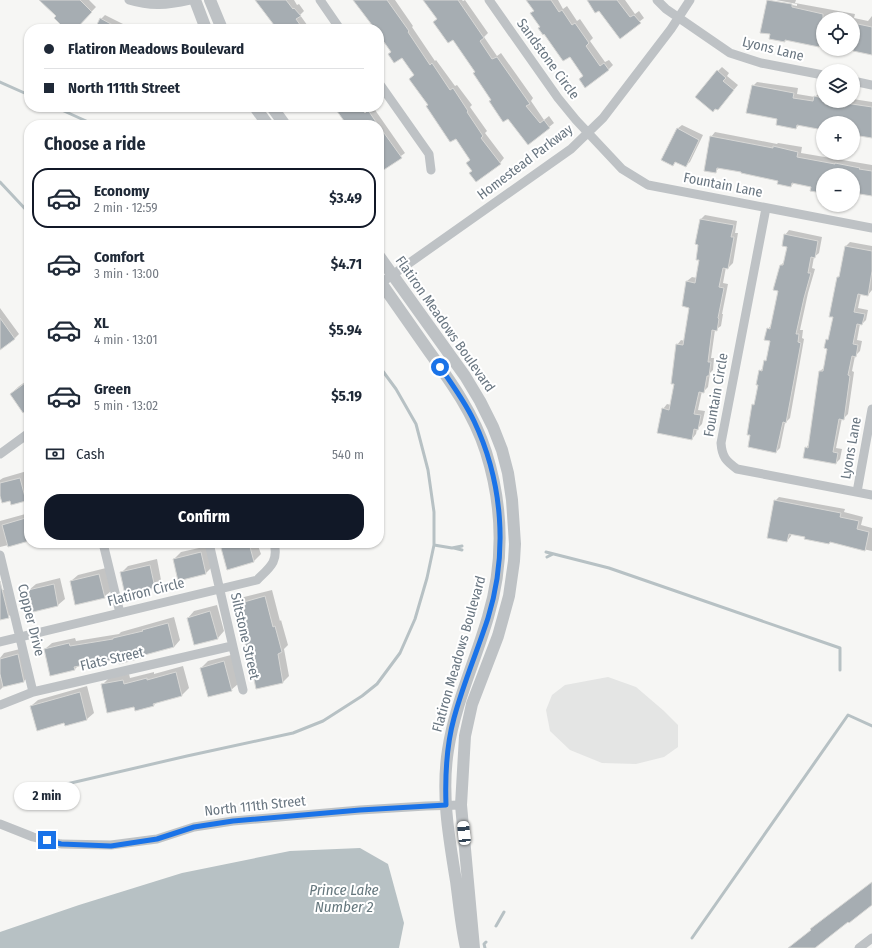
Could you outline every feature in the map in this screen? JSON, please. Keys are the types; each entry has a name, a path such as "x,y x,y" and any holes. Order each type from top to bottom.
{"street":[{"path":"129,0 143,4 169,5 190,0"},
{"path":"195,0 204,24"},
{"path":"210,0 220,24"},
{"path":"320,0 337,24"},
{"name":"Sandstone Circle","path":"488,0 558,98 588,133"},
{"name":"Lyons Lane","path":"657,0 666,9 730,53 761,63 816,74"},
{"name":"Homestead Parkway","path":"384,280 571,149 603,118 679,17 690,0"},
{"path":"860,82 872,85"},
{"path":"384,90 429,154 431,170"},
{"name":"Fountain Lane","path":"588,133 622,169 648,185 872,228"},
{"name":"Fountain Circle","path":"766,208 720,444 722,454 728,463 737,469 872,495"},
{"name":"Flatiron Meadows Boulevard","path":"384,263 465,376 480,401 493,427 502,450 508,473 512,500 515,544 509,596 498,636 472,704 464,736 461,805"},
{"name":"Flatiron Meadows Boulevard","path":"384,288 458,392 473,420 486,450 492,471 499,514 499,564 494,594 488,617 454,720 447,752 446,805"},
{"name":"Lyons Lane","path":"857,492 872,409"},
{"path":"0,454 24,437"},
{"path":"104,548 120,613"},
{"name":"Siltstone Street","path":"210,548 243,690"},
{"name":"Flatiron Circle","path":"0,642 257,580 273,565 275,548"},
{"name":"Copper Drive","path":"0,555 33,692"},
{"name":"Flats Street","path":"0,705 33,692 232,646"},
{"path":"446,805 466,948"},
{"path":"461,805 474,948"},
{"name":"North 111th Street","path":"0,824 33,837 61,844 111,846 157,839 194,827 233,821 360,810 461,805"},
{"path":"859,948 872,938"}],"shaded area":[{"path":"608,677 636,687 678,725 678,747 664,757 636,764 602,763 570,750 550,731 546,710 552,695 565,685"}],"water":[{"name":"Prince Lake Number 2","path":"360,848 388,864 404,923 399,948 0,948 0,932 79,905 182,873 290,851"}],"building":[{"path":"39,0 80,0 92,12 81,24 60,24 54,18 56,16"},
{"path":"255,0 286,0 301,16 296,19 300,24 273,24"},
{"path":"353,0 387,0 409,31 408,32 430,65 432,63 450,90 453,88 483,136 481,138 501,164 476,182 469,173 472,171 466,163 470,160 456,139 450,142 426,106 428,105 409,79 414,75 402,58 394,63 388,54 391,52 384,42 384,24 371,24"},
{"path":"423,0 458,0 484,38 480,41 492,59 497,57 530,104 526,106 540,123 544,120 550,128 528,145 508,119 503,122 489,101 491,100 473,73 475,72 453,40 448,43 433,22 437,19"},
{"path":"526,0 551,0 559,12 562,10 572,25 575,23 589,43 586,46 600,66 604,63 609,70 585,88 579,79 583,76 570,57 563,61 538,28 540,27 530,13 534,11"},
{"path":"587,0 617,0 630,17 634,15 641,23 620,39 599,11 595,13"},
{"path":"767,0 792,4 792,7 816,12 816,46 785,40 785,42 769,39 770,34 760,33"},
{"path":"100,18 111,24 97,24"},
{"path":"860,24 872,27 872,55 860,52"},
{"path":"717,70 726,78 723,81 734,90 718,110 715,109 713,112 695,97"},
{"path":"752,85 794,93 793,98 813,101 814,96 816,96 816,108 860,108 860,105 872,107 872,138 860,136 860,116 816,116 816,129 797,125 796,129 776,125 777,119 746,113"},
{"path":"338,112 369,112 375,120 343,120"},
{"path":"677,128 699,140 686,167 675,162 673,166 661,160"},
{"path":"384,133 402,158 384,170"},
{"path":"710,136 773,148 773,146 798,152 797,157 860,168 816,168 816,192 810,191 811,187 792,183 791,187 777,184 778,181 741,172 717,168 716,173 704,171"},
{"path":"860,169 872,171 872,196 860,194"},
{"path":"700,219 734,225 731,237 734,237 728,269 723,268 719,287 724,288 717,331 712,330 708,362 711,362 709,376 707,376 704,393 699,392 694,414 701,415 698,430 694,429 692,440 657,433 662,408 669,410 674,384 671,384 676,344 683,345 689,308 682,306 686,281 695,283 699,260 696,260 698,245 695,244"},
{"path":"784,234 818,241 815,258 811,257 808,273 811,273 796,334 799,334 798,342 801,343 786,423 783,422 776,453 748,447 750,435 747,435 752,404 754,405 758,385 756,385 759,370 762,371 764,360 766,361 770,341 764,340 767,328 770,329 778,291 773,290 780,265 783,265 787,247 782,246"},
{"path":"845,246 872,251 872,271 868,296 858,294 854,312 865,314 862,325 857,324 853,344 858,345 856,357 852,356 848,375 850,376 844,420 839,419 833,452 838,453 836,464 803,458 805,447 808,448 819,371 823,371 827,349 824,348 826,339 828,340 833,317 829,317"},
{"path":"0,318 15,339 0,350"},
{"path":"24,384 24,412 23,413 10,394"},
{"path":"20,478 24,493 24,502 11,505 10,501 2,503 0,496 0,483"},
{"path":"774,500 841,513 840,517 859,521 857,529 869,532 865,551 830,542 829,544 804,539 805,537 789,534 787,542 767,538"},
{"path":"24,518 24,542 8,547 2,525"},
{"path":"221,548 250,548 254,562 227,570"},
{"path":"201,552 206,574 178,581 173,559"},
{"path":"150,565 155,588 125,595 120,572"},
{"path":"99,574 105,598 75,605 70,581"},
{"path":"0,581 9,618 0,620"},
{"path":"54,584 58,606 33,612 28,590"},
{"path":"265,596 273,627 275,626 282,652 278,654 283,683 256,689 237,604"},
{"path":"210,611 218,639 194,645 187,618"},
{"path":"168,623 174,647 119,664 118,659 74,667 75,670 50,676 44,649 69,643 70,646 113,639"},
{"path":"18,654 24,682 3,687 0,674 0,659"},
{"path":"224,661 232,691 208,697 200,668"},
{"path":"176,672 182,696 135,711 134,707 107,713 101,684 123,680 124,684 147,678 147,680"},
{"path":"80,692 87,720 65,726 64,723 37,731 30,706"},
{"path":"872,882 872,905 815,948 788,948 811,930 810,929"}],"waterway":[{"path":"0,82 24,93"},
{"path":"66,112 84,120"},
{"path":"0,182 24,208"},
{"path":"384,373 396,389 416,424 428,470 434,512 434,545 452,548 462,546"},
{"path":"58,786 293,733 323,721 362,696 377,684 400,653 415,619 427,578 434,545"},
{"path":"454,548 462,550"},
{"path":"546,552 609,568 840,648 840,670"},
{"path":"547,557 553,554"},
{"path":"692,938 848,715 872,726"},
{"path":"496,926 504,912"},
{"path":"485,948 484,944 486,942"}],"route":[{"path":"47,840 61,844 111,846 157,839 194,827 233,821 360,810 446,805 447,752 463,689 488,617 494,594 499,564 500,536 496,493 486,450 473,420 458,392 440,367"}]}
